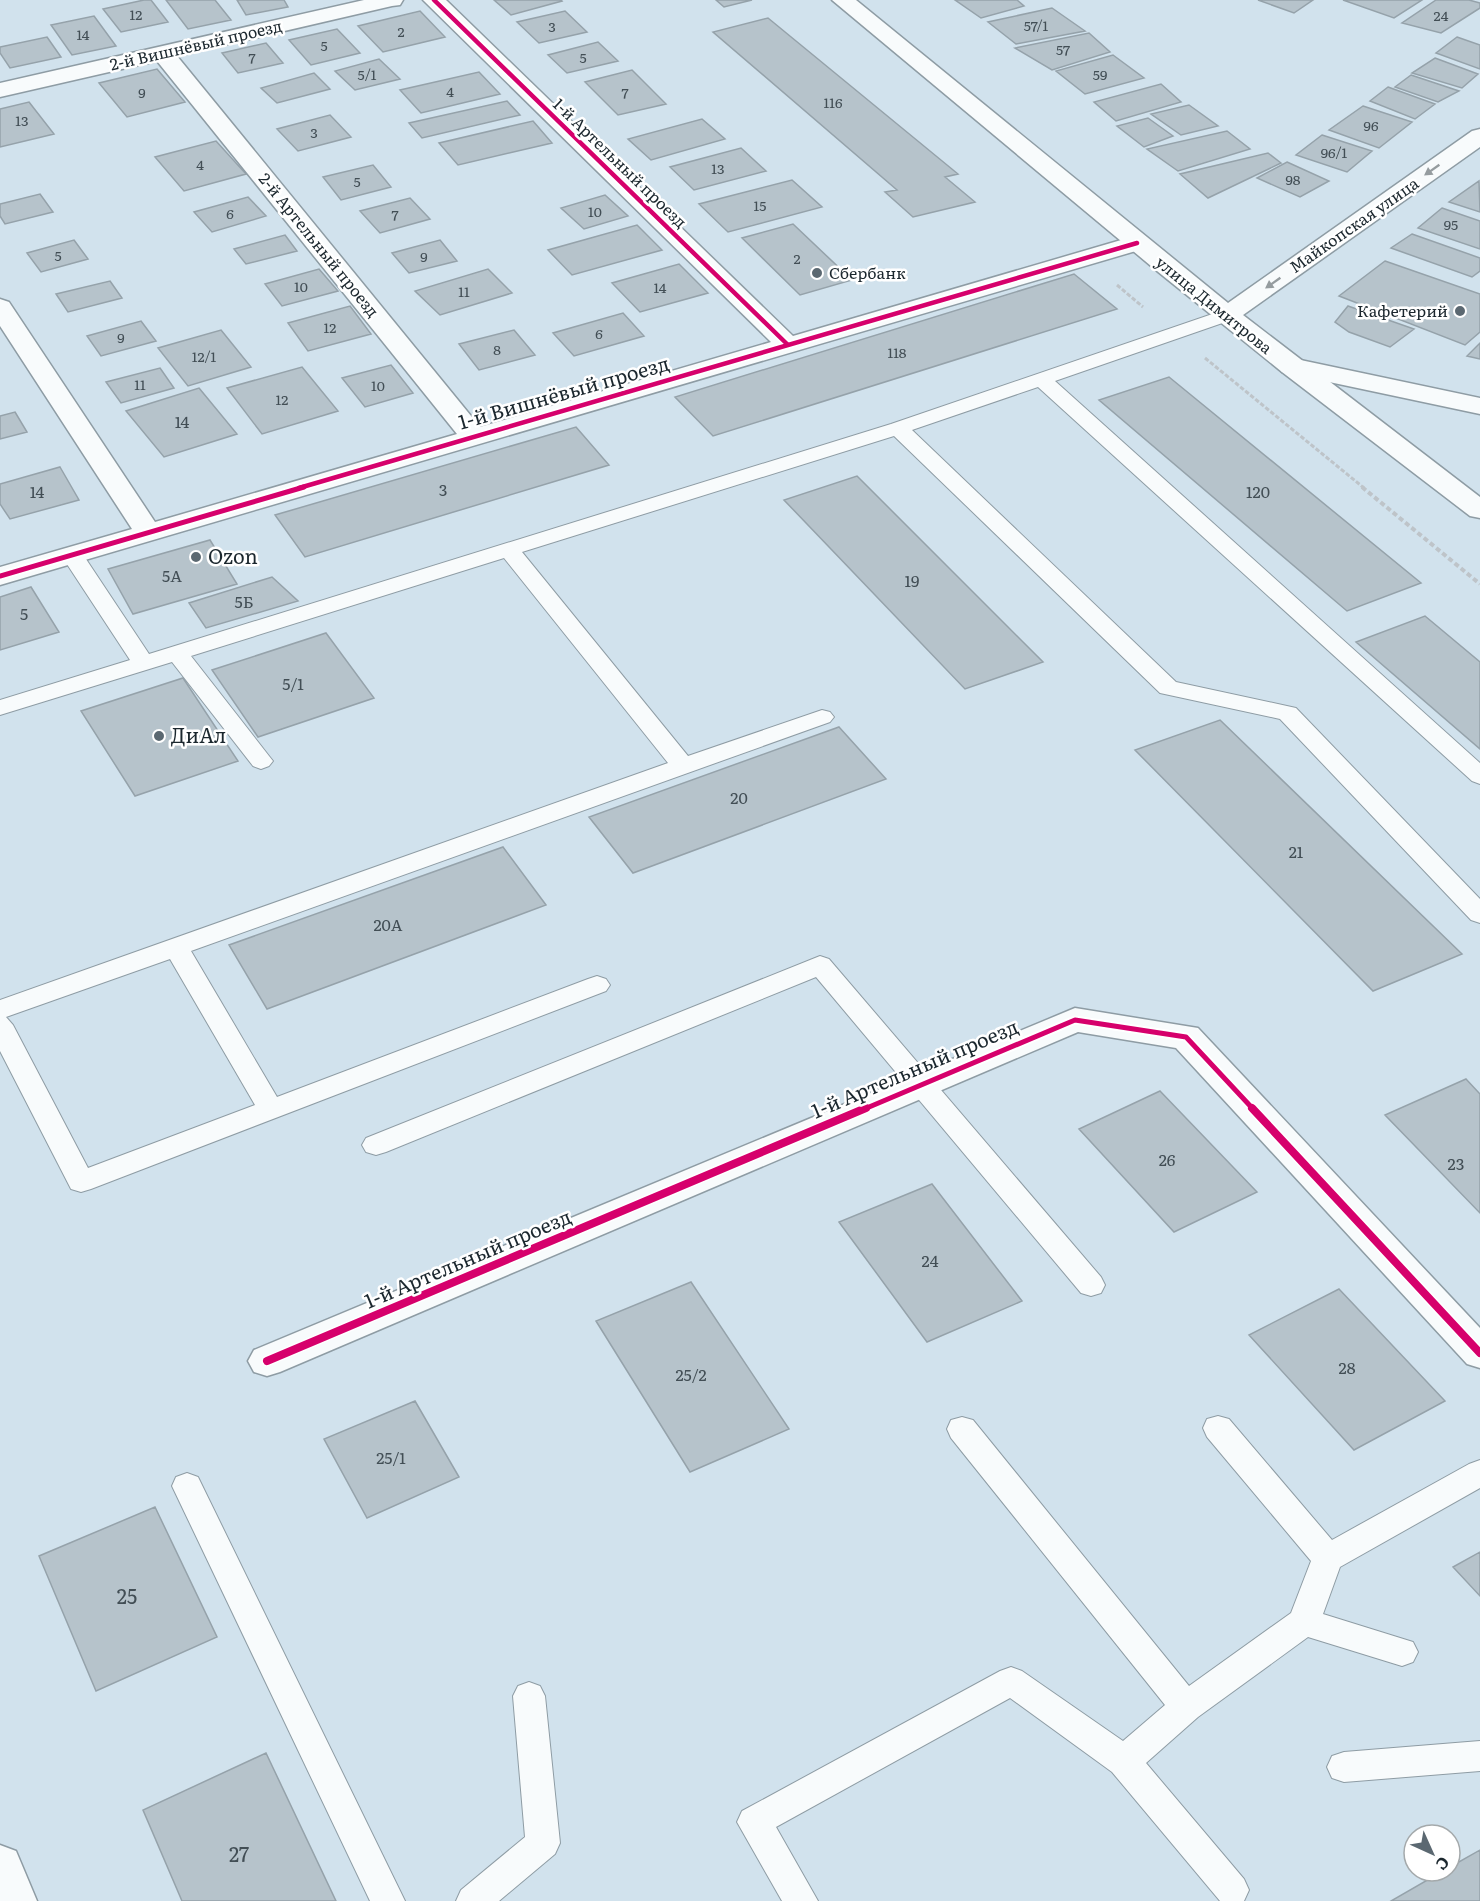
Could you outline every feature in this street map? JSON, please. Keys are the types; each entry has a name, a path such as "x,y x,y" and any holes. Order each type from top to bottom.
{"street":[{"name":"2-й Вишнёвый проезд","path":"0,90 392,0"},
{"name":"1-й Артельный проезд","path":"434,0 788,345"},
{"name":"улица Димитрова","path":"843,0 1137,243 1291,366 1480,510"},
{"name":"2-й Артельный проезд","path":"163,53 474,437"},
{"name":"Майкопская улица","path":"1227,315 1480,136"},
{"name":"1-й Вишнёвый проезд","path":"0,576 1137,243"},
{"path":"0,307 148,532"},
{"path":"1291,366 1480,406"},
{"name":"1-й Артельный проезд","path":"267,1361 1075,1020 1186,1037 1480,1353"},
{"path":"0,1865 15,1901"}],"lane":[{"path":"0,708 898,428 1227,315"},
{"path":"1042,380 1480,776"},
{"path":"898,428 1168,688 1288,713 1480,914"},
{"path":"508,549 683,766"},
{"path":"72,555 144,663"},
{"path":"177,653 261,761"},
{"path":"0,1010 822,717"},
{"path":"176,947 271,1110"},
{"path":"376,1145 820,965 1091,1285"},
{"path":"0,1025 81,1182 597,985"},
{"path":"1218,1428 1328,1558"},
{"path":"962,1429 1186,1707"},
{"path":"1124,1761 1186,1707 1304,1622 1328,1558 1480,1473"},
{"path":"187,1486 388,1901"},
{"path":"1304,1622 1402,1652"},
{"path":"801,1901 754,1822 1011,1681 1124,1761 1232,1890"},
{"path":"473,1901 543,1843 528,1696"},
{"path":"1344,1767 1480,1756"}],"path":[{"path":"1085,258 1480,584"}],"building":[{"path":"151,0 168,22 121,32 103,9"},
{"path":"166,0 215,0 231,20 188,29"},
{"path":"237,0 284,0 288,7 246,15"},
{"path":"494,0 561,0 562,1 511,15"},
{"path":"716,0 752,0 724,7"},
{"path":"955,0 1017,0 1024,6 981,18"},
{"path":"1258,0 1313,0 1294,13"},
{"path":"1343,0 1422,0 1394,18"},
{"path":"1436,0 1469,0 1480,3 1480,8 1441,33 1402,23"},
{"path":"1052,8 1085,31 1016,44 988,22"},
{"path":"420,11 445,37 383,52 358,26"},
{"path":"565,11 587,32 539,43 517,22"},
{"path":"94,16 116,46 72,55 51,25"},
{"path":"768,18 958,174 945,177 975,202 913,217 885,192 897,190 713,32"},
{"path":"337,29 360,53 311,65 289,40"},
{"path":"1089,33 1110,52 1052,70 1015,48"},
{"path":"47,37 61,57 10,68 0,53 0,47"},
{"path":"1457,37 1480,45 1480,69 1436,53"},
{"path":"598,42 618,61 567,73 548,55"},
{"path":"266,43 283,63 238,73 222,53"},
{"path":"1113,55 1144,78 1085,94 1056,71"},
{"path":"1435,58 1478,74 1462,88 1412,73"},
{"path":"379,59 400,79 355,90 335,71"},
{"path":"157,69 185,102 127,117 99,83"},
{"path":"632,70 666,104 618,115 585,82"},
{"path":"479,72 500,94 421,113 400,90"},
{"path":"314,73 330,89 277,103 261,88"},
{"path":"1411,75 1459,91 1438,102 1395,87"},
{"path":"1161,84 1181,102 1116,121 1094,102"},
{"path":"1388,87 1435,104 1415,119 1370,101"},
{"path":"507,101 520,115 422,138 409,123"},
{"path":"29,102 54,134 0,147 0,109"},
{"path":"1189,105 1218,126 1181,135 1151,114"},
{"path":"1363,106 1412,122 1379,148 1329,130"},
{"path":"330,115 351,137 298,151 277,129"},
{"path":"1148,118 1173,136 1144,147 1117,126"},
{"path":"702,119 725,139 651,160 628,139"},
{"path":"533,121 552,143 458,165 439,143"},
{"path":"1227,131 1250,149 1178,171 1147,149"},
{"path":"1322,135 1372,151 1347,172 1296,155"},
{"path":"216,141 246,174 184,191 155,157"},
{"path":"741,148 766,171 694,190 670,167"},
{"path":"1268,153 1281,163 1208,198 1180,174"},
{"path":"1287,162 1329,181 1300,197 1257,178"},
{"path":"373,165 391,187 341,200 323,177"},
{"path":"792,180 822,207 728,232 699,204"},
{"path":"1479,181 1480,212 1449,202"},
{"path":"40,194 53,212 5,224 0,216 0,204"},
{"path":"605,195 628,216 584,229 561,208"},
{"path":"248,197 266,216 212,232 194,212"},
{"path":"410,198 430,219 380,233 360,211"},
{"path":"1442,208 1480,221 1480,249 1418,228"},
{"path":"793,224 852,280 800,295 742,238"},
{"path":"637,225 662,250 572,275 548,250"},
{"path":"1412,234 1480,258 1480,271 1472,277 1391,248"},
{"path":"285,235 297,251 246,264 234,249"},
{"path":"74,240 88,259 41,272 27,253"},
{"path":"440,240 457,261 409,273 392,253"},
{"path":"1385,261 1480,294 1480,332 1465,345 1339,296"},
{"path":"679,264 708,293 640,312 612,283"},
{"path":"319,269 338,291 282,306 265,284"},
{"path":"488,269 512,293 440,315 415,291"},
{"path":"1074,274 1117,309 713,436 675,397"},
{"path":"110,281 122,298 68,312 56,294"},
{"path":"350,306 371,334 308,351 288,323"},
{"path":"1348,306 1414,329 1390,347 1349,332 1335,322"},
{"path":"623,313 644,336 574,356 553,333"},
{"path":"141,321 156,341 101,356 87,336"},
{"path":"221,330 251,367 188,386 158,348"},
{"path":"514,330 535,355 479,370 459,344"},
{"path":"1480,343 1480,359 1467,356"},
{"path":"391,365 413,393 365,407 342,378"},
{"path":"302,367 338,411 262,434 227,388"},
{"path":"160,368 174,388 121,403 106,382"},
{"path":"1169,377 1421,583 1347,611 1099,400"},
{"path":"199,388 237,434 164,457 126,411"},
{"path":"15,412 27,432 0,439 0,416"},
{"path":"576,427 609,465 305,557 275,515"},
{"path":"60,467 79,500 10,519 0,504 0,484"},
{"path":"857,476 1043,662 965,689 784,500"},
{"path":"210,540 237,584 133,614 108,569"},
{"path":"272,577 298,601 206,628 189,603"},
{"path":"31,587 59,632 0,650 0,597"},
{"path":"1425,616 1480,662 1480,749 1356,642"},
{"path":"326,633 374,698 258,737 212,670"},
{"name":"ДиАл","path":"183,678 238,761 135,796 81,711"},
{"path":"1220,720 1462,954 1373,991 1135,750"},
{"path":"839,727 886,779 633,873 589,817"},
{"path":"503,847 546,905 267,1009 229,945"},
{"path":"1466,1079 1480,1094 1480,1213 1385,1115"},
{"path":"1160,1091 1257,1192 1174,1232 1079,1129"},
{"path":"932,1184 1022,1301 927,1342 839,1222"},
{"path":"691,1282 789,1429 690,1472 596,1321"},
{"path":"1339,1289 1445,1401 1354,1450 1249,1335"},
{"path":"415,1401 459,1477 367,1518 324,1439"},
{"path":"155,1507 217,1637 96,1691 39,1556"},
{"path":"1480,1552 1480,1596 1453,1567"},
{"path":"266,1753 336,1901 182,1901 143,1810"},
{"path":"1480,1850 1480,1901 1391,1901 1422,1883 1462,1883 1462,1860"}],"cycle path":[{"path":"434,0 788,345"},
{"path":"0,576 1137,243"},
{"path":"267,1361 1075,1020 1186,1037 1480,1353"}],"place":[{"name":"Сбербанк","path":"817,273"},
{"name":"Кафетерий","path":"1460,311"},
{"name":"Ozon","path":"196,557"},
{"name":"ДиАл","path":"159,736"}]}
